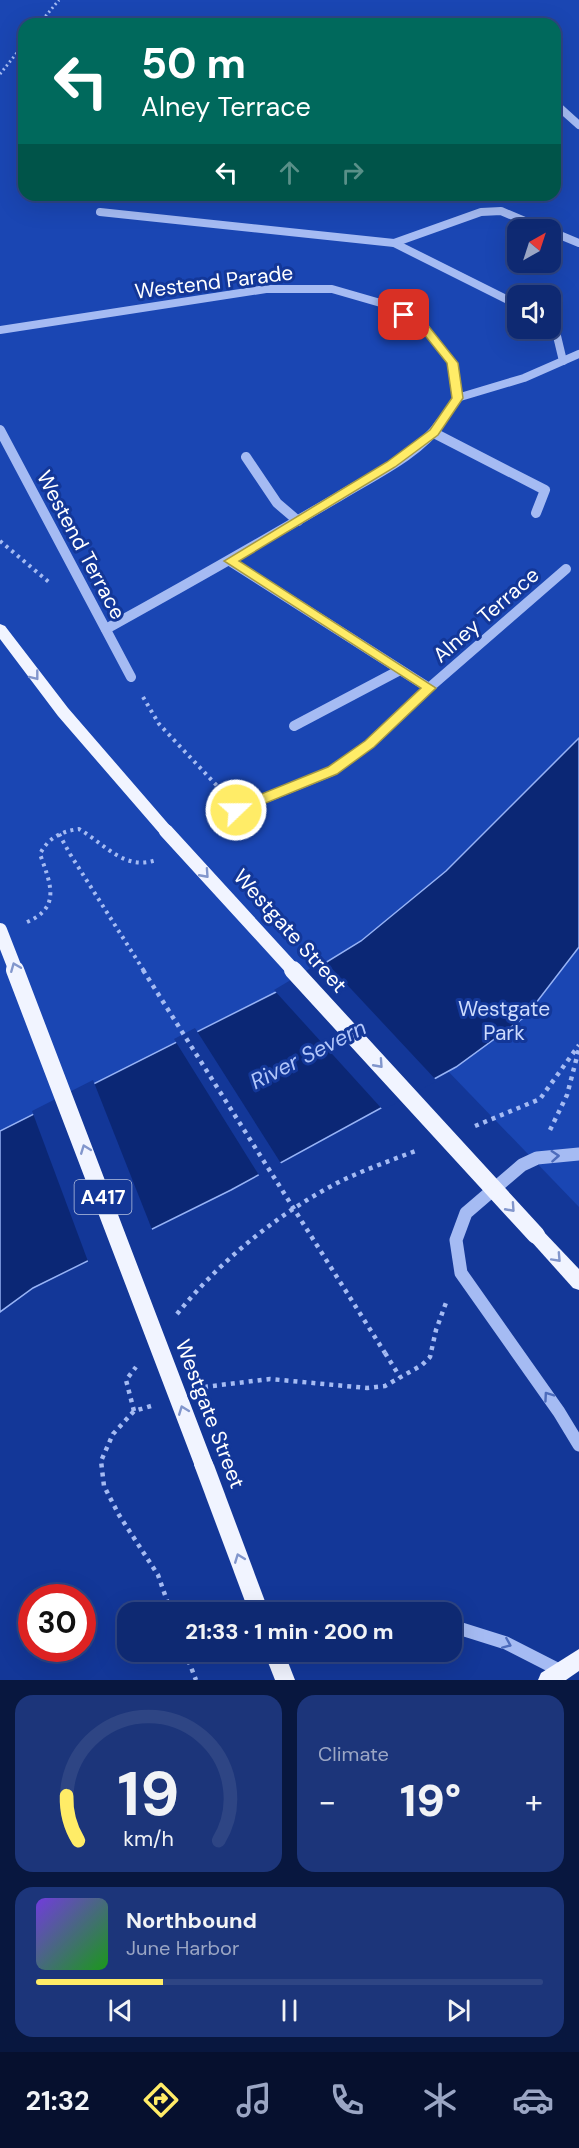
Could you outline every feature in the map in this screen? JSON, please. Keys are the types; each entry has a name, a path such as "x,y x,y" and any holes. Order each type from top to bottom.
{"main road":[{"name":"Westgate Street","path":"0,629 63,712 166,831 579,1282"},
{"name":"Westgate Street","path":"0,930 255,1602"},
{"path":"554,1675 579,1659"},
{"path":"278,1662 285,1680"}],"street":[{"path":"561,109 579,125"},
{"path":"394,243 481,212 501,211 520,219"},
{"path":"100,212 394,243 507,300"},
{"path":"561,236 579,243"},
{"name":"Westend Parade","path":"0,330 266,289 332,289 384,304 423,327 453,363 457,398"},
{"path":"558,339 563,361"},
{"path":"106,629 230,561 391,465 434,433 457,398 524,378 579,354"},
{"name":"Westend Terrace","path":"0,430 131,676"},
{"path":"434,433 545,490 536,513"},
{"path":"246,457 277,503 297,521"},
{"name":"Alney Terrace","path":"230,561 429,688"},
{"name":"Alney Terrace","path":"236,810 332,771 369,744 429,688 566,569"},
{"path":"294,726 400,670"},
{"path":"579,1154 537,1158 522,1165 466,1213 456,1240 461,1273 559,1412 579,1445"},
{"path":"462,1629 506,1642 554,1675"}],"path":[{"path":"44,18 59,0"},
{"path":"0,74 18,52"},
{"path":"131,676 159,724 207,772 236,810"},
{"path":"23,923 41,915 49,906 52,897 40,854 42,848 59,834 400,1377"},
{"path":"474,1126 540,1099 579,1047"},
{"path":"537,1158 567,1095 579,1047"},
{"path":"176,1315 197,1287 258,1236 330,1187 419,1149"},
{"path":"134,1412 126,1380 140,1361"},
{"path":"189,1662 196,1680"}],"green space":[{"path":"0,0 579,0 579,738 446,871 361,941 286,987 0,1131"},
{"name":"Westgate Park","path":"579,833 579,1207 391,1012"}],"water":[{"name":"River Severn","path":"579,738 579,947 526,1016 456,1067 231,1190 33,1288 0,1312 0,1131 286,987 361,941 446,871"}],"pier":[{"path":"324,960 437,1081 383,1110 274,990"},
{"path":"195,1028 282,1165 260,1177 174,1039"},
{"path":"93,1080 153,1232 89,1264 32,1111"}],"route":[{"path":"236,810 332,771 369,744 429,688 230,561 391,465 434,433 457,398 453,363 423,327 404,315"}]}
